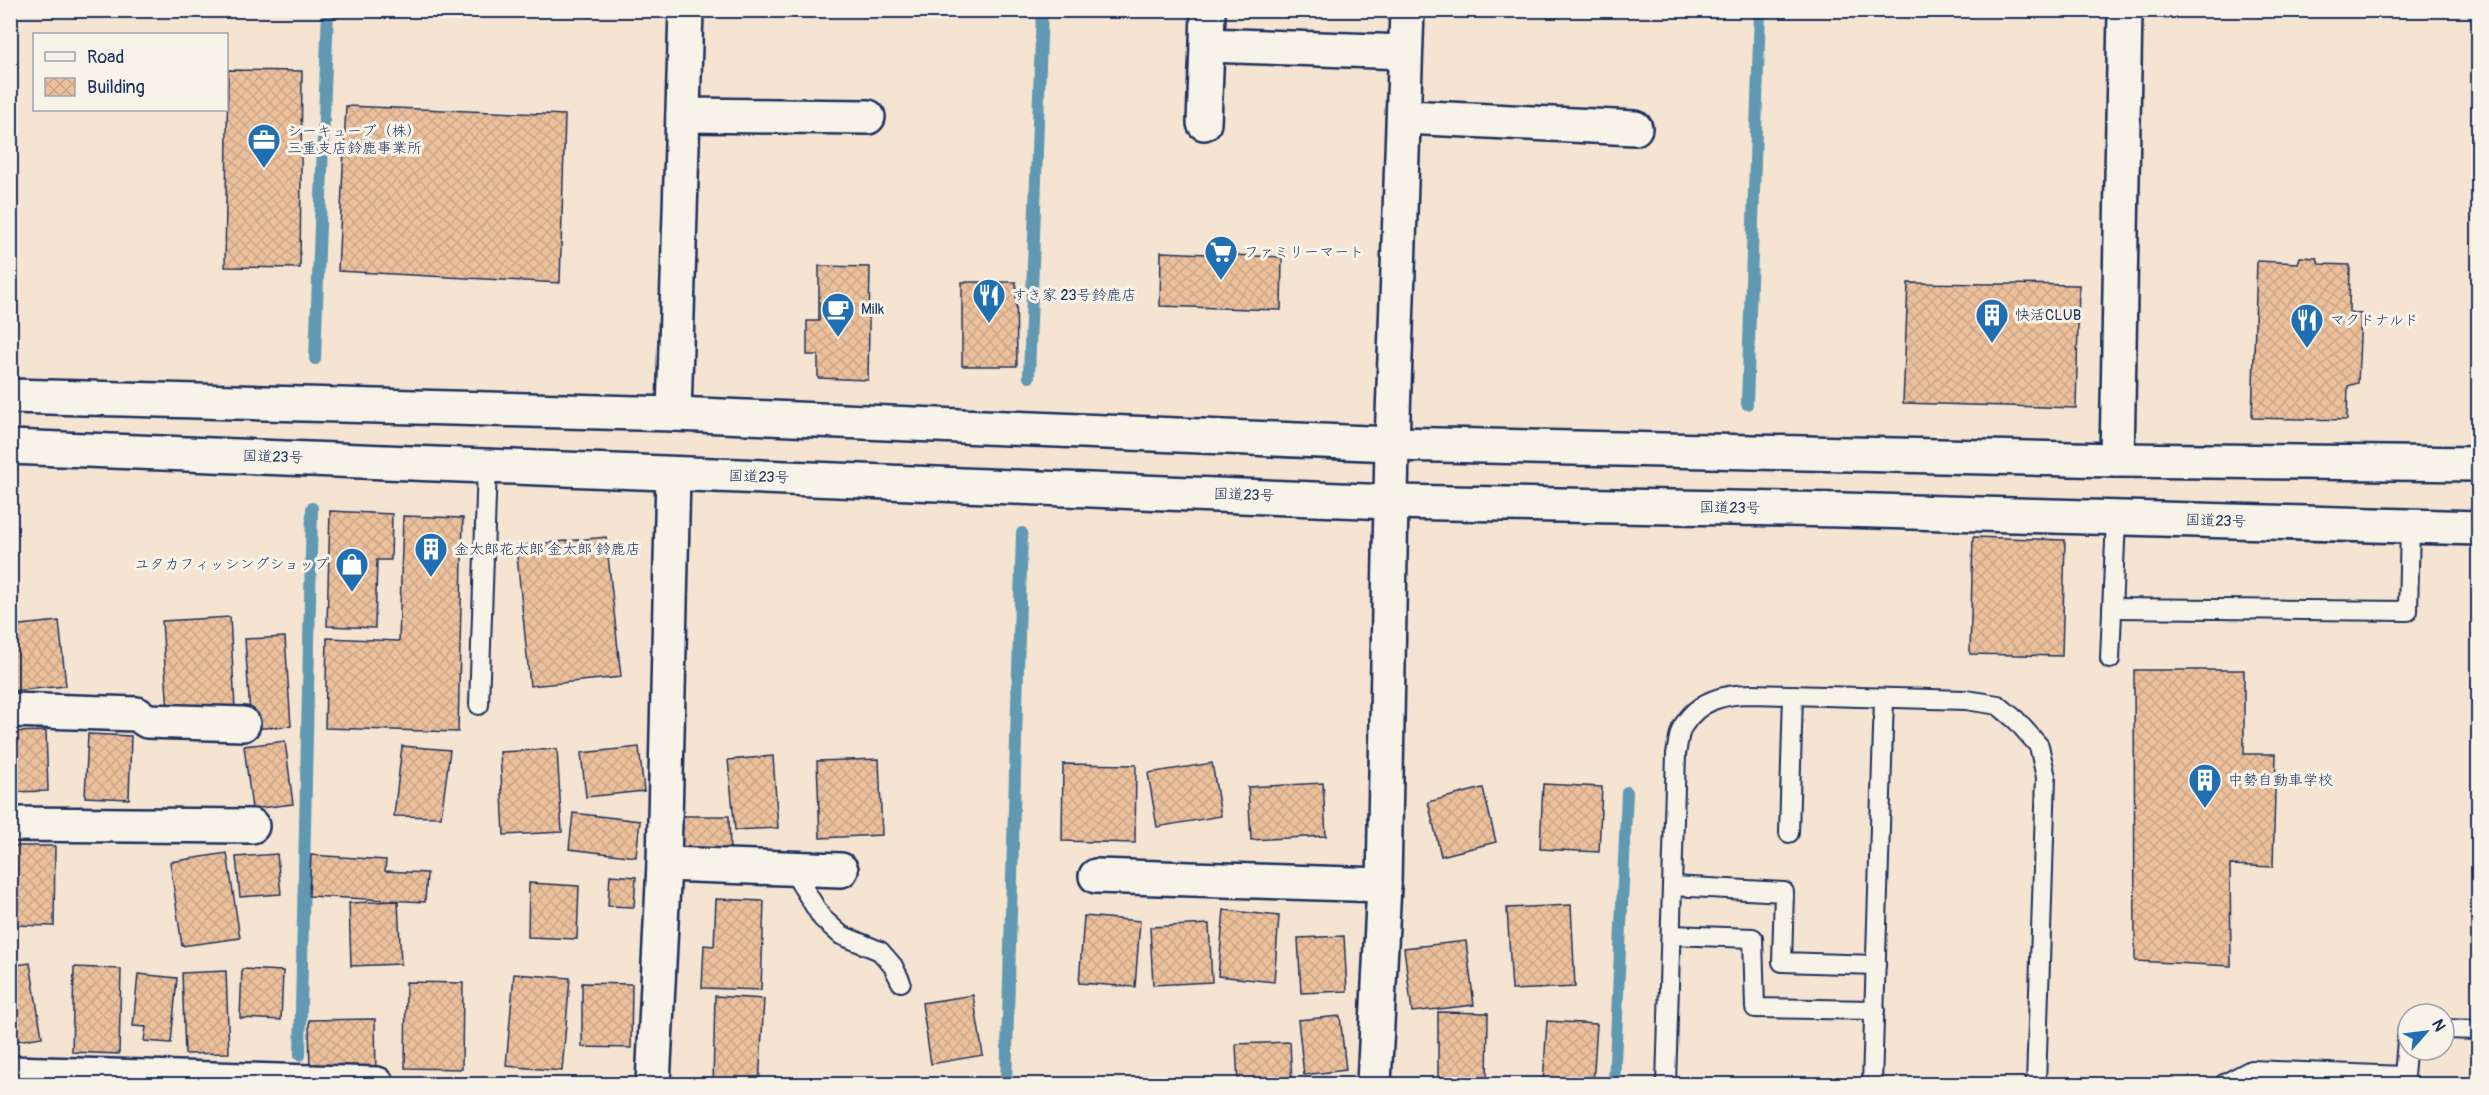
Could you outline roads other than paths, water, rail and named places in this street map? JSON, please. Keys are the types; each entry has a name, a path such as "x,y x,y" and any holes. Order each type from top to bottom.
{"main road":[{"path":"674,414 686,10"},
{"path":"1204,123 1208,10"},
{"path":"1374,1084 1383,885 1390,502 1407,10"},
{"path":"2117,460 2125,10"},
{"path":"1207,45 1405,52"},
{"path":"683,115 868,117"},
{"path":"1405,117 1635,128"},
{"path":"10,396 674,414 1392,444 2117,460 2478,464"},
{"name":"国道23号","path":"10,447 1390,502 2478,528"},
{"path":"653,1084 664,864 673,474"},
{"path":"10,710 137,714 147,721 243,724"},
{"path":"10,824 252,826"},
{"path":"664,864 841,870"},
{"path":"1096,876 1383,885"},
{"path":"10,1073 377,1084"}],"lane":[{"path":"479,705 488,466"},
{"path":"2109,659 2116,518"},
{"path":"2112,608 2408,611 2410,526"},
{"path":"1666,1084 1676,754 1682,727 1704,704 1726,694 1792,694 1966,700 1998,705 2016,720 2039,746 2046,777 2036,1084"},
{"path":"1789,833 1792,694"},
{"path":"1872,1084 1884,698"},
{"path":"791,868 822,918 841,935 880,951 893,966 902,982"},
{"path":"1672,886 1784,892 1782,962 1876,965"},
{"path":"1671,935 1753,938 1755,1008 1875,1010"},
{"path":"2456,1029 2478,1030"},
{"path":"2224,1084 2251,1070 2404,1076 2405,1062"}],"waterway":[{"path":"315,359 328,10"},
{"path":"1029,377 1042,10"},
{"path":"1747,404 1760,10"},
{"path":"300,1055 312,508"},
{"path":"1006,1084 1022,533"},
{"path":"1614,1084 1627,792"}],"place":[{"name":"シーキューブ（株） 三重支店鈴鹿事業所","path":"264,169"},
{"name":"ファミリーマート","path":"1221,281"},
{"name":"すき家 23号鈴鹿店","path":"989,324"},
{"name":"Milk","path":"838,338"},
{"name":"快活CLUB","path":"1992,344"},
{"name":"マクドナルド","path":"2307,349"},
{"name":"金太郎花太郎 金太郎 鈴鹿店","path":"431,578"},
{"name":"ユタカフィッシングショップ","path":"352,593"},
{"name":"中勢自動車学校","path":"2205,809"}]}
